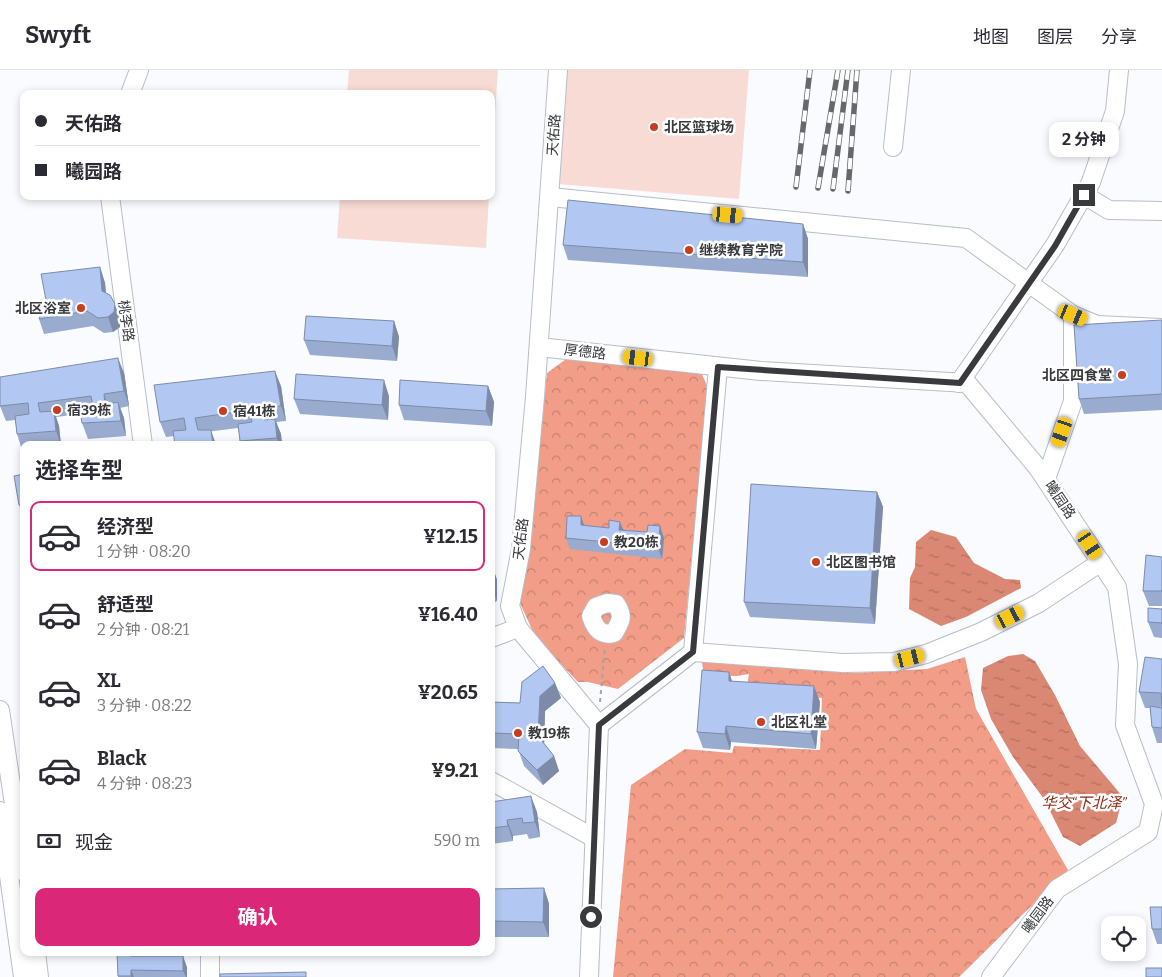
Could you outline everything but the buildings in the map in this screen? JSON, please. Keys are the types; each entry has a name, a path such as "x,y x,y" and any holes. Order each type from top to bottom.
{"street":[{"path":"132,90 139,70"},
{"name":"天佑路","path":"558,70 539,346 521,549 510,606 518,628 599,725"},
{"path":"893,148 901,70"},
{"path":"960,383 1055,246 1091,182 1115,111 1119,70"},
{"path":"1084,195 1109,210 1162,211"},
{"path":"550,198 966,238 1073,315 1097,325 1162,328"},
{"name":"桃李路","path":"111,200 142,441"},
{"path":"1046,479 1073,400 1073,315"},
{"name":"厚德路","path":"539,346 718,367 960,383"},
{"path":"693,652 718,367"},
{"name":"曦园路","path":"960,383 967,383 1046,479 1117,586 1128,664 1125,725 1154,804 1148,832 1057,889 991,977"},
{"path":"589,977 599,725 693,652 843,663 894,662 926,654 981,632 1039,603 1101,562"},
{"path":"495,627 518,628"},
{"path":"495,637 518,628"},
{"path":"0,710 20,845"},
{"path":"495,783 594,838"},
{"path":"500,807 525,800"},
{"path":"0,810 20,955"},
{"path":"20,956 23,977"},
{"path":"36,956 39,977"},
{"path":"210,956 210,977"}],"path":[{"path":"599,725 606,634"}],"shaded area":[{"path":"349,70 498,70 495,113 495,90 347,90"},
{"name":"北区篮球场","path":"567,70 749,70 739,199 558,184"},
{"path":"340,200 489,200 486,248 337,238"}],"green space":[{"path":"569,357 702,374 708,388 684,638 618,689 588,682 578,682 536,638 518,599 529,545 547,373"},
{"path":"965,657 976,709 1068,870 959,977 613,977 631,785 685,749 732,753 734,746 820,750 822,698 746,692 749,674 704,676 702,662 854,673 927,669"}],"water":[{"path":"931,530 956,537 974,563 1005,579 1020,580 1021,588 966,617 941,626 909,609 910,578 915,567 916,542"},
{"name":"华交“下北泽”","path":"1023,654 1035,661 1055,695 1080,746 1123,797 1116,823 1080,846 1063,837 1044,799 1013,757 991,719 981,690 983,668 1008,656"}],"railway":[{"path":"796,187 810,70"},
{"path":"818,188 838,70"},
{"path":"833,189 848,70"},
{"path":"848,191 857,70"}],"place":[{"name":"北区篮球场","path":"654,127"},
{"name":"继续教育学院","path":"689,250"},
{"name":"北区浴室","path":"81,308"},
{"name":"北区四食堂","path":"1122,375"},
{"name":"宿39栋","path":"57,410"},
{"name":"宿41栋","path":"223,411"},
{"name":"教20栋","path":"604,542"},
{"name":"北区图书馆","path":"816,562"},
{"name":"北区礼堂","path":"761,722"},
{"name":"教19栋","path":"518,733"}],"route":[{"path":"591,917 599,725 693,652 718,367 960,383 1055,246 1084,195"}]}
